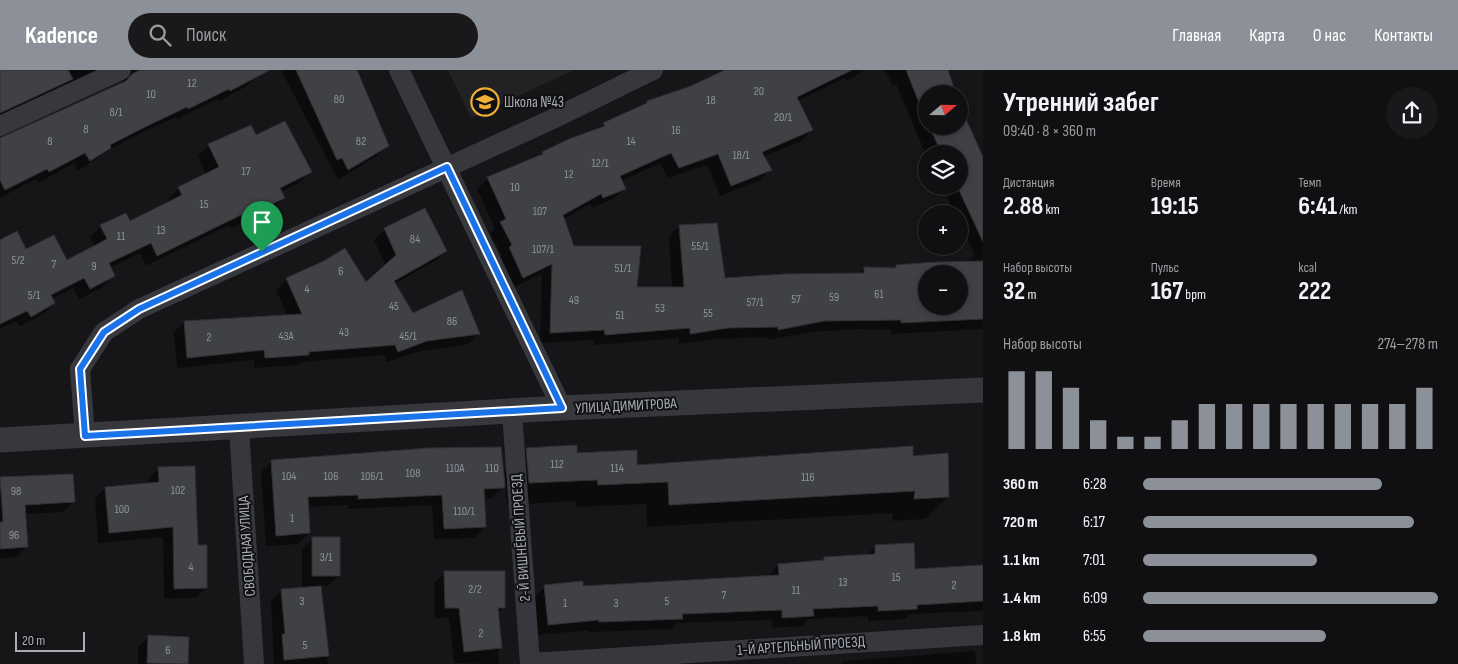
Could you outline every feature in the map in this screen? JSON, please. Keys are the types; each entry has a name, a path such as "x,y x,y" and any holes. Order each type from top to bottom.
{"street":[{"path":"0,126 121,70"},
{"path":"399,70 562,408"},
{"path":"85,436 80,369 104,332 139,309 653,70"},
{"name":"УЛИЦА ДИМИТРОВА","path":"0,440 239,428 562,408 983,390"},
{"name":"2-Й ВИШНЁВЫЙ ПРОЕЗД","path":"512,412 530,663"},
{"name":"СВОБОДНАЯ УЛИЦА","path":"239,428 254,664"},
{"name":"1-Й АРТЕЛЬНЫЙ ПРОЕЗД","path":"530,663 983,635"}],"shaded area":[{"name":"Школа №43","path":"448,70 574,70 471,118"}],"building":[{"path":"0,70 68,70 73,79 0,113"},
{"path":"140,70 270,70 230,91 229,89 141,129 110,145 111,148 90,161 85,153 49,172 47,169 5,190 0,180 0,138 126,81 132,74"},
{"path":"296,70 357,70 389,146 348,170 342,158 337,160"},
{"path":"725,70 852,70 797,97 813,130 762,152 772,170 731,186 718,154 679,168 671,153 620,176 626,189 603,198 601,194 563,215 574,246 641,246 637,287 684,287 679,225 717,223 725,278 784,274 864,273 864,267 896,268 896,265 983,261 983,319 901,323 901,320 824,321 778,330 778,327 728,328 690,334 690,328 605,335 604,330 550,333 552,264 523,278 509,247 512,245 500,222 506,219 487,177 543,154 542,152 569,139 605,126 603,123 647,103 647,101 691,86"},
{"path":"906,70 948,70 953,85 918,85 918,100"},
{"path":"285,121 312,172 280,188 285,198 242,218 241,215 157,256 151,243 109,263 115,276 90,289 84,278 51,295 55,303 31,317 27,311 0,324 0,240 17,231 26,249 54,235 67,260 107,239 100,225 126,213 130,221 182,195 178,187 219,167 208,144 251,125 256,135"},
{"path":"968,123 983,157 983,242 968,210 968,205 966,205 961,195 968,195 968,145 938,145 933,135 968,135"},
{"path":"425,208 447,251 394,281 413,313 462,290 480,334 427,341 398,352 395,345 309,352 309,355 265,358 264,350 187,358 184,321 302,314 286,278 324,261 345,248 366,282 396,255 384,228"},
{"path":"577,445 577,453 637,450 637,465 913,446 913,456 948,453 949,497 914,499 915,491 669,505 668,482 598,485 597,480 529,483 526,448"},
{"path":"501,447 505,485 504,488 484,489 486,527 444,529 442,495 358,499 358,495 308,497 310,533 276,536 271,460 429,448"},
{"path":"195,466 198,545 207,545 207,588 174,589 173,527 109,533 105,487 159,482 158,467"},
{"path":"73,474 75,502 25,505 28,547 0,549 0,522 3,522 0,477"},
{"path":"312,537 340,537 340,576 312,576"},
{"path":"914,543 915,569 983,565 983,601 917,605 917,609 878,611 878,606 813,609 814,616 782,618 782,610 682,614 683,619 599,622 599,620 548,625 544,585 583,581 583,586 779,575 778,564 824,560 824,557 875,554 875,545"},
{"path":"444,571 505,571 505,608 498,608 502,648 464,652 459,608 445,608"},
{"path":"321,586 329,656 284,660 282,634 285,634 281,589"},
{"path":"148,635 189,637 188,664 147,663"}],"place":[{"name":"Школа №43","path":"485,102"}],"route":[{"path":"447,167 562,408 85,436 80,369 104,332 139,309 262,252 447,167"}]}
